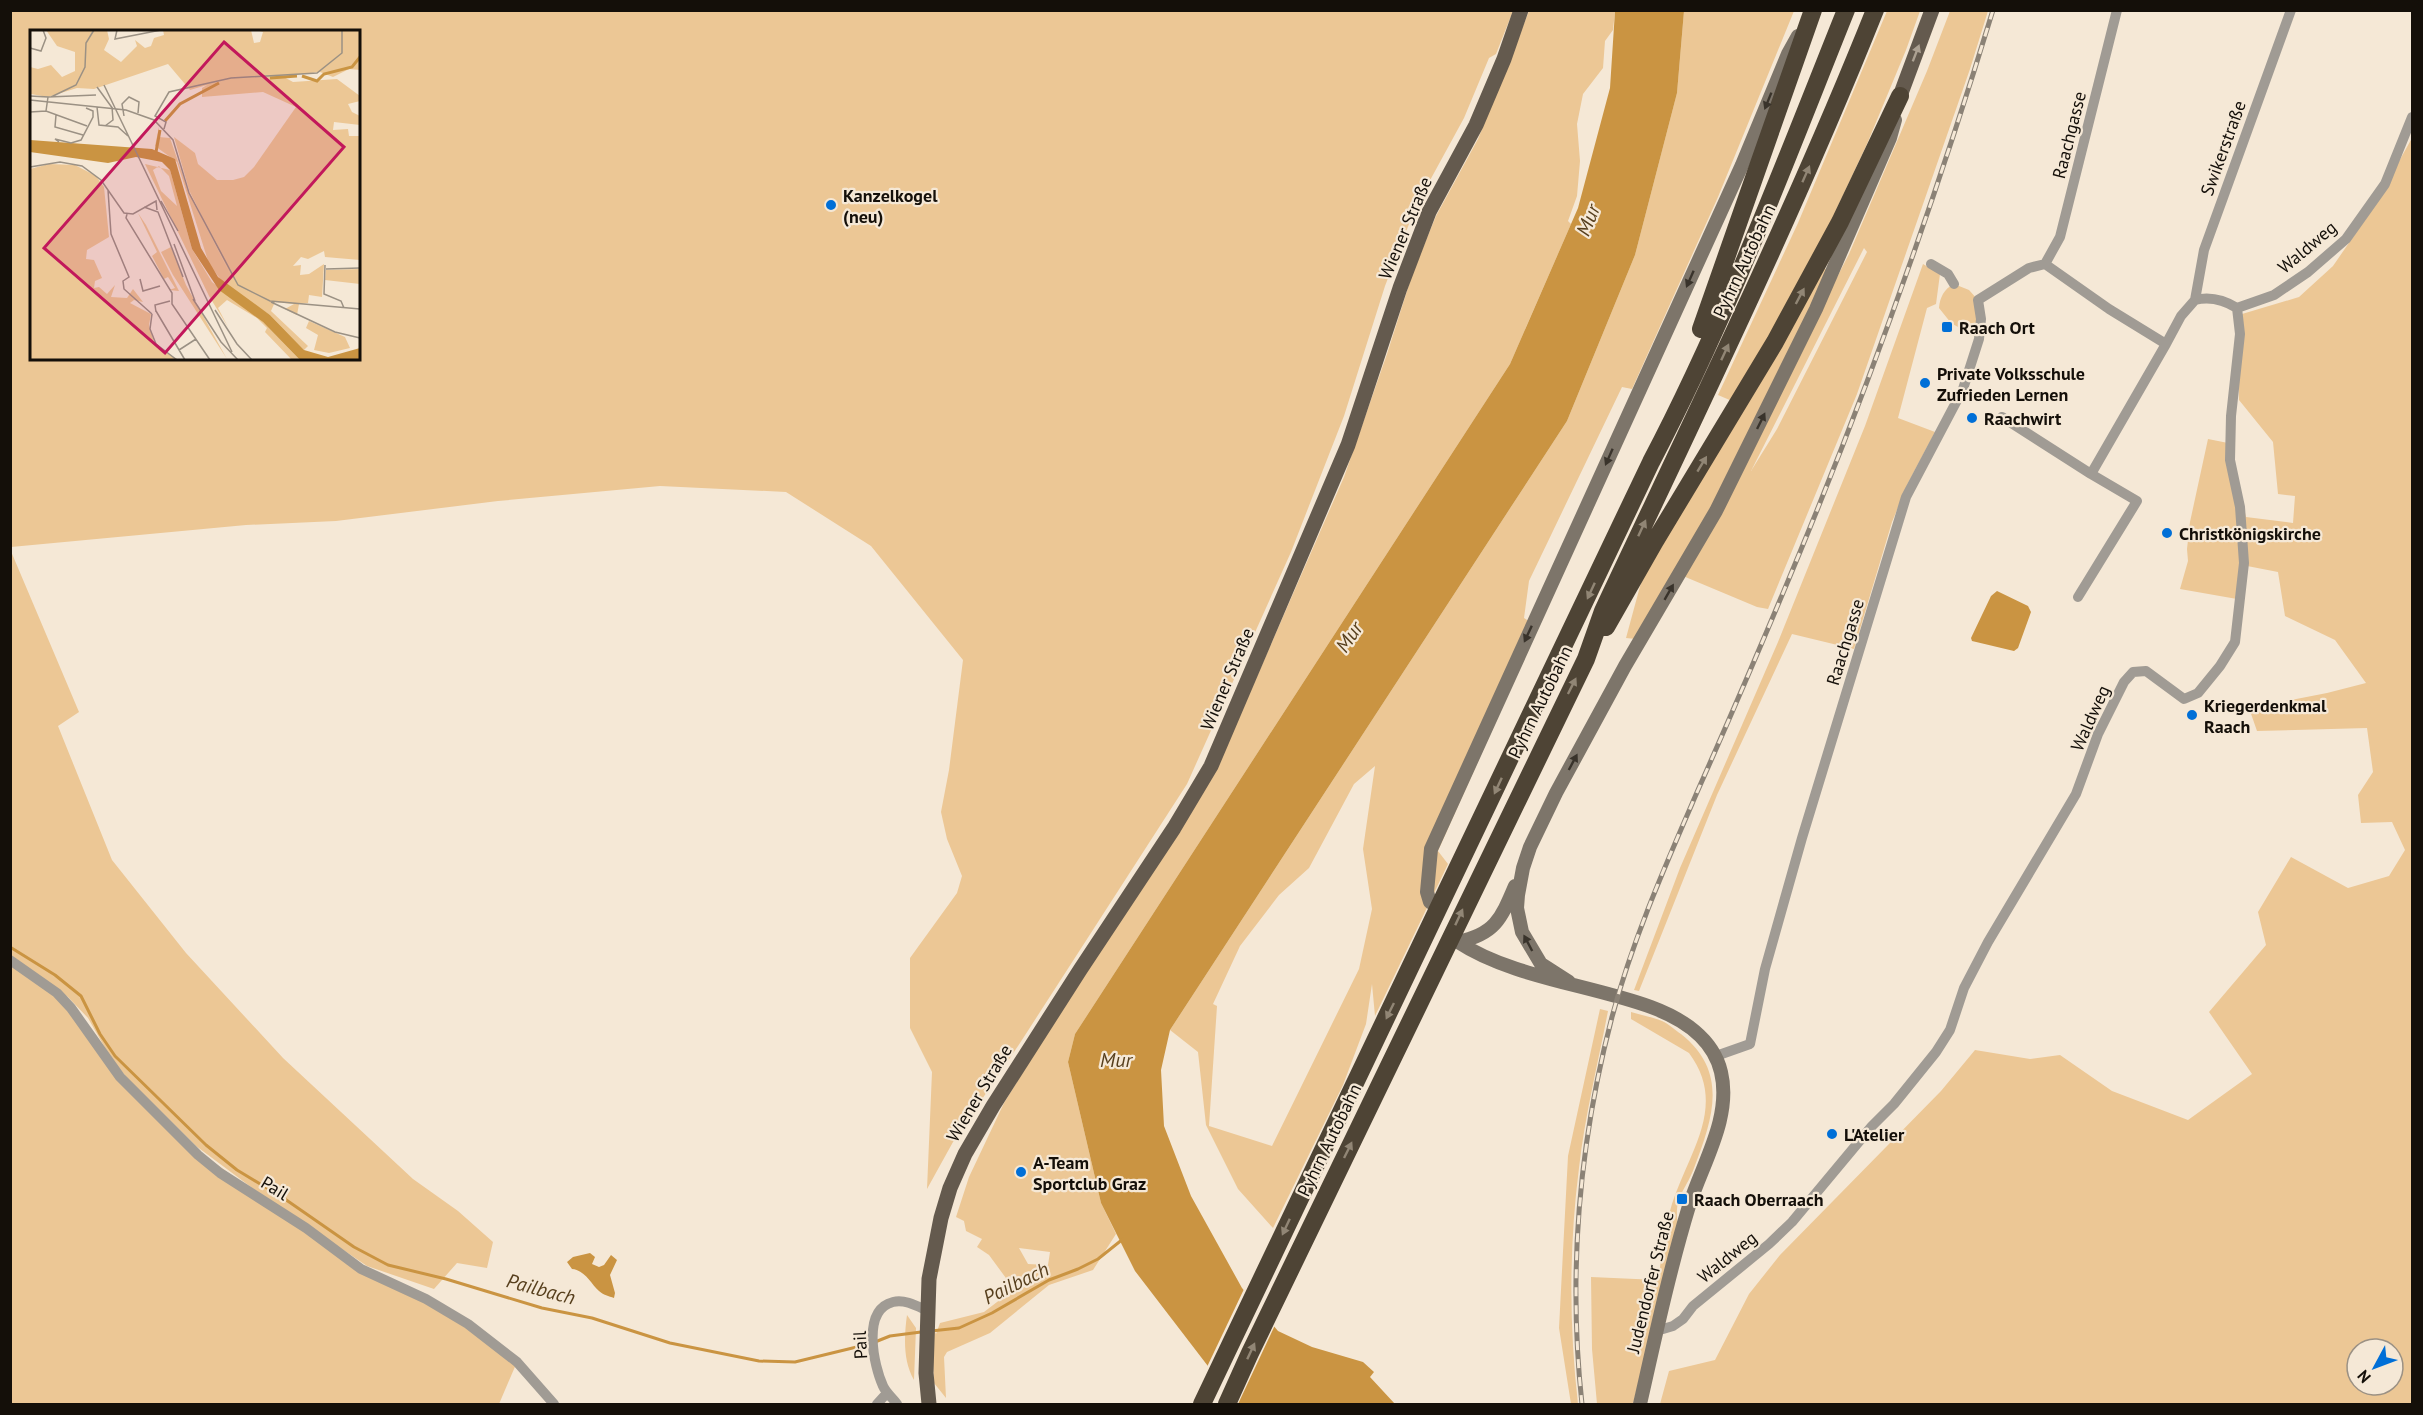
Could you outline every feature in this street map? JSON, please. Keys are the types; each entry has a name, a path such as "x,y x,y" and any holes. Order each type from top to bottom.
{"highway":[{"path":"1651,462 1737,230 1813,10"},
{"name":"Pyhrn Autobahn","path":"1202,1404 1675,415 1765,212 1846,10"},
{"name":"Pyhrn Autobahn","path":"1227,1404 1470,894 1586,659 1602,611 1734,332 1833,115 1875,10"},
{"path":"1586,659 1775,342 1840,222 1900,96"}],"main road":[{"name":"Wiener Straße","path":"929,1404 926,1373 930,1280 941,1218 950,1188 965,1154 1022,1059 1174,828 1211,765 1348,445 1400,288 1428,212 1476,125 1504,59 1521,10"},
{"path":"1430,902 1427,892 1431,849 1742,165 1788,54 1813,10"},
{"path":"1713,1052 1688,1025 1677,1018 1651,1007 1504,965 1476,954 1458,942 1483,934 1499,920 1541,823 1572,764 1625,666 1716,511 1816,309 1890,138 1900,96 1932,10"},
{"path":"1523,868 1517,908 1522,933 1541,964 1569,982"},
{"name":"Judendorfer Straße","path":"1640,1404 1689,1205 1722,1113 1723,1085 1713,1052"}],"street":[{"name":"Raachgasse","path":"1713,1052 1750,1044 1765,969 1802,838 1906,497 1963,390 1979,339 1981,320 1978,300 2029,268 2045,264 2060,237 2117,10"},
{"name":"Swikerstraße","path":"2091,474 2181,316 2195,300 2204,250 2291,10"},
{"name":"Waldweg","path":"1657,1328 1673,1326 1694,1305 1769,1244 1792,1222 1936,1052 1950,1030 1964,988 1988,942 2076,794 2098,734 2124,682 2133,672 2146,671 2184,699 2198,693 2220,666 2235,642 2244,563 2240,507 2230,460 2231,416 2240,334 2237,308 2274,295 2308,272 2346,239 2385,184 2412,117"},
{"path":"1931,264 1948,274 1954,284"},
{"path":"2045,264 2093,298 2166,344"},
{"path":"2195,300 2206,297 2226,302 2237,308"},
{"path":"2002,417 2137,501 2078,597"},
{"name":"Pail","path":"10,960 38,978 64,1000 120,1077 198,1155 220,1173 306,1228 361,1269 447,1310 490,1340 516,1362 554,1404"},
{"name":"Pail","path":"897,1404 886,1393 875,1359 873,1330 881,1311 891,1302 906,1302 928,1311"},
{"path":"877,1404 886,1393"}],"shaded area":[{"path":"11,11 1513,11 1496,54 1489,58 1464,118 1416,206 1385,286 1344,416 1291,552 1187,784 1020,1043 953,1142 927,1189 932,1072 910,1028 910,958 957,893 962,876 947,839 941,812 949,770 963,660 871,546 786,492 660,486 498,501 336,521 246,525 11,547"},
{"path":"1529,11 1615,11 1613,30 1605,41 1603,68 1583,94 1577,124 1580,161 1577,196 1568,221 1571,224 1510,364 1075,1034 1068,1062 1101,1203 1116,1234 1093,1270 1049,1285 990,1333 947,1352 944,1357 946,1398 934,1383 931,1322 936,1334 940,1323 984,1312 1014,1289 989,1255 977,1247 982,1239 966,1231 964,1221 956,1217 969,1177 1004,1103 1231,736 1344,477 1413,272 1436,216 1478,139","holes":["1019,1248 1050,1252 1048,1265 1028,1264"]},
{"path":"1684,11 1794,11 1718,197 1632,389 1622,387 1529,581 1524,618 1538,627 1438,851 1448,864 1375,1016 1372,984 1366,1024 1343,1085 1273,1228 1238,1189 1206,1125 1198,1052 1170,1030 1567,421 1635,255 1677,93","holes":["1375,766 1363,849 1372,909 1359,969 1272,1146 1209,1126 1217,1006 1213,1004 1240,946 1279,895 1309,868 1354,784"]},
{"path":"1887,11 1920,11 1867,144 1816,253 1732,401 1718,395 1798,223"},
{"path":"1950,11 1988,11 1857,394 1768,609 1757,607 1683,576 1849,254","holes":["1864,248 1867,252 1777,429 1751,471"]},
{"path":"2412,138 2412,1404 1660,1404 1669,1371 1715,1360 1749,1294 1780,1255 1941,1091 1975,1050 2030,1059 2060,1055 2112,1091 2188,1120 2252,1074 2209,1012 2266,945 2258,912 2291,857 2348,888 2389,876 2405,850 2392,822 2361,823 2358,795 2373,772 2367,728 2257,731 2249,708 2366,683 2335,640 2285,616 2278,572 2242,565 2237,599 2180,589 2188,561 2190,522 2208,439 2233,444 2233,463 2246,517 2293,523 2295,496 2278,494 2273,442 2239,400 2238,334 2242,314 2299,297 2333,266 2373,208"},
{"path":"1923,264 1940,274 1936,304 1927,308 1898,418 1935,432 1908,483 1892,522 1854,649 1792,634 1717,795 1639,991 1634,990 1680,868 1778,642 1865,426"},
{"path":"1823,268 1829,270 1723,486 1636,639 1626,638 1642,579"},
{"path":"1954,284 1969,290 1978,300 1979,339 1951,323 1939,308 1943,294"},
{"path":"10,549 79,712 58,726 112,860 186,953 283,1058 413,1179 458,1211 493,1242 487,1268 457,1263 434,1289 367,1266 255,1190 196,1146 116,1067 88,1018 68,997 11,955"},
{"path":"10,960 38,978 89,1033 174,1133 338,1253 426,1299 517,1362 499,1404 11,1404"},
{"path":"1600,1009 1608,1011 1585,1128 1573,1227 1572,1316 1578,1404 1571,1404 1559,1328 1568,1156"},
{"path":"1631,1012 1665,1022 1696,1049 1706,1064 1713,1097 1707,1131 1677,1207 1678,1224 1633,1404 1597,1404 1592,1349 1591,1277 1658,1280 1670,1211 1705,1113 1705,1093 1701,1073 1689,1053 1631,1019"},
{"path":"907,1315 916,1328 914,1380 910,1373 905,1349"}],"water":[{"name":"Mur","path":"1615,11 1684,11 1677,93 1635,255 1567,421 1170,1030 1161,1070 1164,1126 1191,1196 1242,1288 1278,1331 1312,1347 1363,1362 1374,1372 1370,1377 1395,1404 1237,1404 1135,1271 1101,1203 1068,1062 1075,1034 1510,364 1578,208 1610,88"},
{"path":"1997,591 2028,606 2031,612 2018,648 2014,651 1972,641 1971,638 1991,596"},
{"path":"590,1253 595,1257 592,1264 599,1267 604,1265 611,1255 617,1260 610,1275 615,1293 614,1298 601,1292 584,1275 572,1269 567,1262 573,1257"}],"pier":[{"path":"1245,1287 1276,1323 1238,1404 1234,1404 1206,1369"}],"waterway":[{"name":"Pailbach","path":"10,947 55,975 81,996 100,1034 115,1056 206,1145 237,1170 282,1197 354,1247 388,1265 446,1279 542,1308 592,1318 670,1343 759,1361 795,1362 869,1344"},
{"name":"Pailbach","path":"931,1331 959,1328 992,1313 1049,1280 1098,1259 1123,1239"},
{"name":"Pailbach","path":"875,1342 890,1336 921,1332"}],"railway":[{"path":"1582,1404 1576,1307 1579,1209 1591,1112 1620,988 1662,874 1775,612 1853,419 1927,216 1993,10"}],"place":[{"name":"Kanzelkogel (neu)","path":"831,205"},
{"name":"Raach Ort","path":"1947,327"},
{"name":"Private Volksschule Zufrieden Lernen","path":"1925,383"},
{"name":"Raachwirt","path":"1972,418"},
{"name":"Christkönigskirche","path":"2167,533"},
{"name":"Kriegerdenkmal Raach","path":"2192,715"},
{"name":"L'Atelier","path":"1832,1134"},
{"name":"A-Team Sportclub Graz","path":"1021,1172"},
{"name":"Raach Oberraach","path":"1682,1199"}]}
